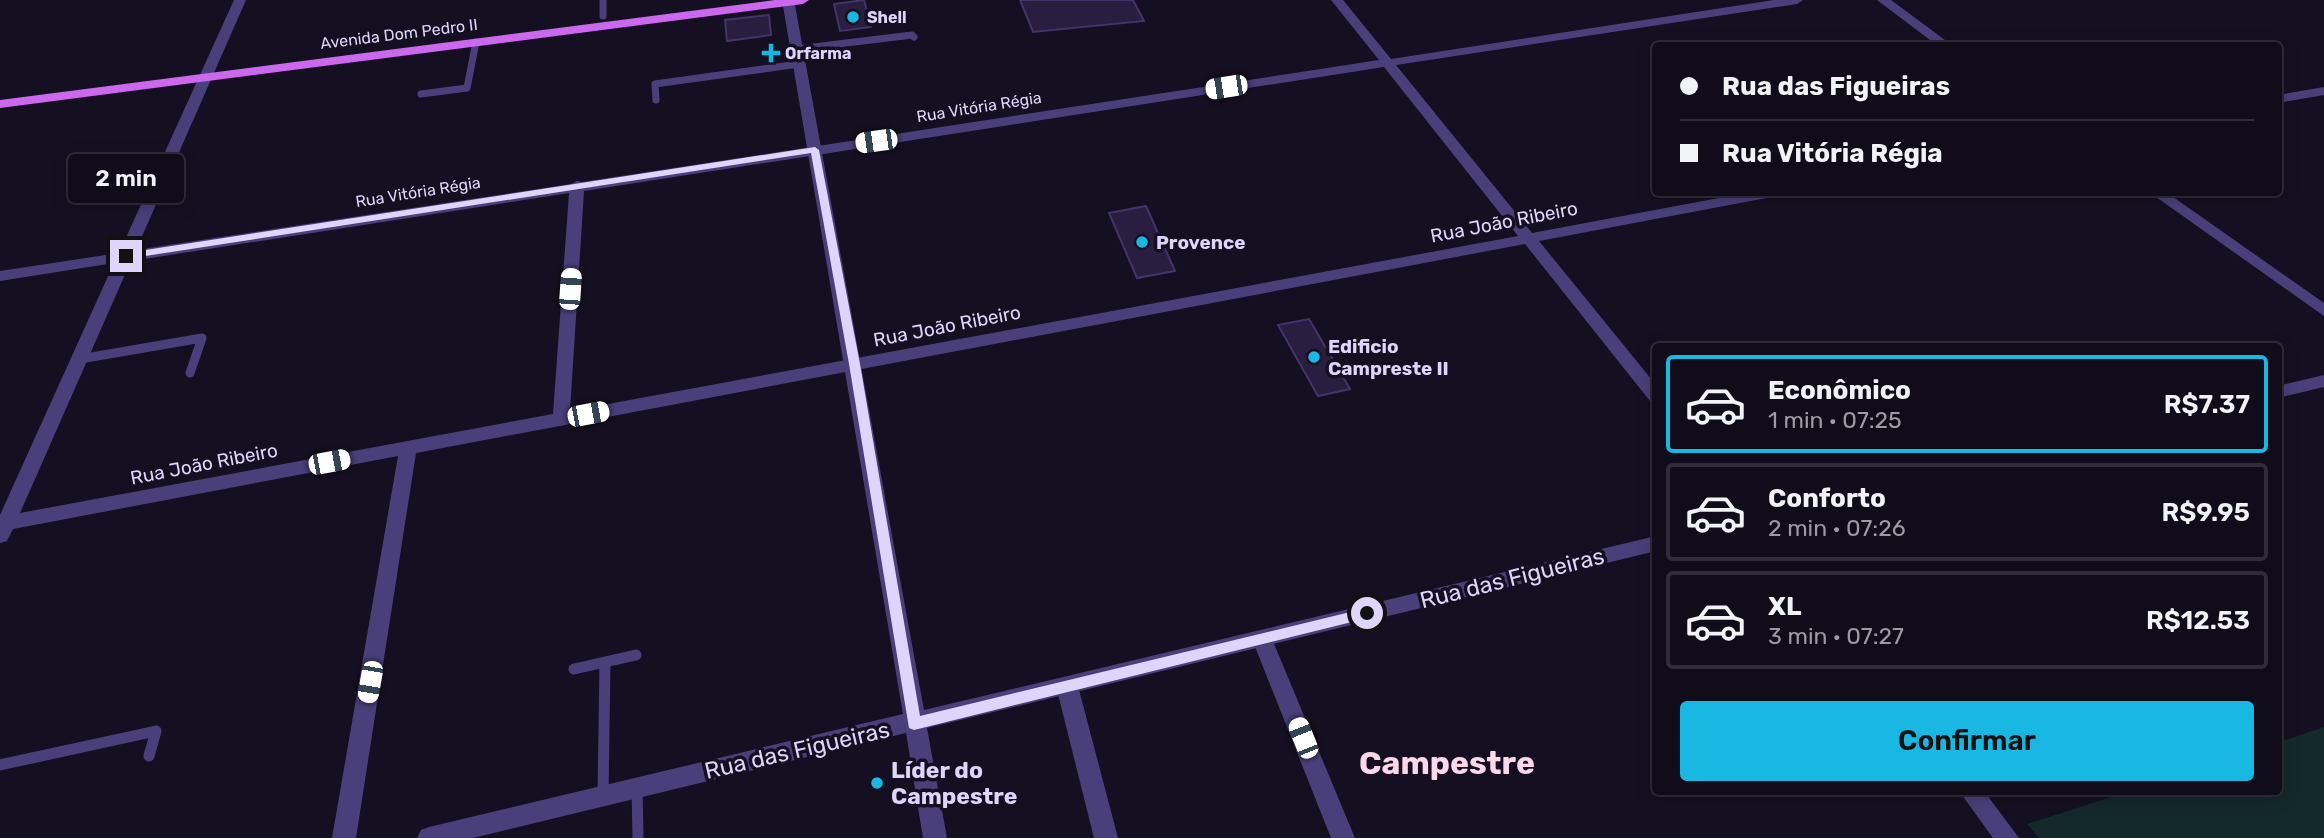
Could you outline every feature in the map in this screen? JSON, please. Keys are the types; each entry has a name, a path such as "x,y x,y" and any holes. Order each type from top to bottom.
{"main road":[{"name":"Avenida Dom Pedro II","path":"0,104 208,71 730,0"},
{"name":"Avenida Dom Pedro II","path":"0,93 475,42 793,1"}],"street":[{"path":"2,527 240,0"},
{"path":"1337,0 1652,392"},
{"name":"Rua Vitória Régia","path":"0,275 1797,0"},
{"path":"1883,0 1942,42"},
{"path":"793,1 798,57 854,364 934,838"},
{"path":"2282,98 2324,91"},
{"path":"561,419 577,185"},
{"name":"Rua João Ribeiro","path":"2,527 561,419 1756,196"},
{"path":"2162,196 2324,311"},
{"path":"2282,391 2324,381"},
{"path":"344,838 408,448"},
{"name":"Rua das Figueiras","path":"429,838 1652,544"},
{"path":"1262,639 1343,838"},
{"path":"1066,686 1106,838"},
{"path":"1973,795 2007,838"}],"lane":[{"path":"603,0 603,16"},
{"path":"656,100 655,84 912,35 914,37"},
{"path":"421,94 467,88 475,42"},
{"path":"80,359 202,338 190,373"},
{"path":"574,669 636,655"},
{"path":"603,795 605,662"},
{"path":"0,765 156,731 149,756"},
{"path":"637,786 638,838"}],"green space":[{"path":"2324,727 2324,838 2039,838 2027,824 2118,795 2282,795 2282,741"}],"building":[{"name":"Shell","path":"864,0 871,27 840,31 834,4"},
{"path":"1020,0 1133,0 1144,21 1033,32"},
{"path":"769,15 771,35 727,41 725,20"},
{"name":"Provence","path":"1146,206 1175,271 1137,278 1109,213"},
{"name":"Edificio Campreste II","path":"1309,319 1350,389 1318,396 1278,325"}],"place":[{"name":"Shell","path":"853,17"},
{"name":"Orfarma","path":"771,53"},
{"name":"Provence","path":"1142,242"},
{"name":"Edificio Campreste II","path":"1314,357"},
{"name":"Líder do Campestre","path":"877,783"}],"district":[{"name":"Campestre","path":"1447,763"}],"route":[{"path":"126,256 815,150 914,723 1367,613"}]}
